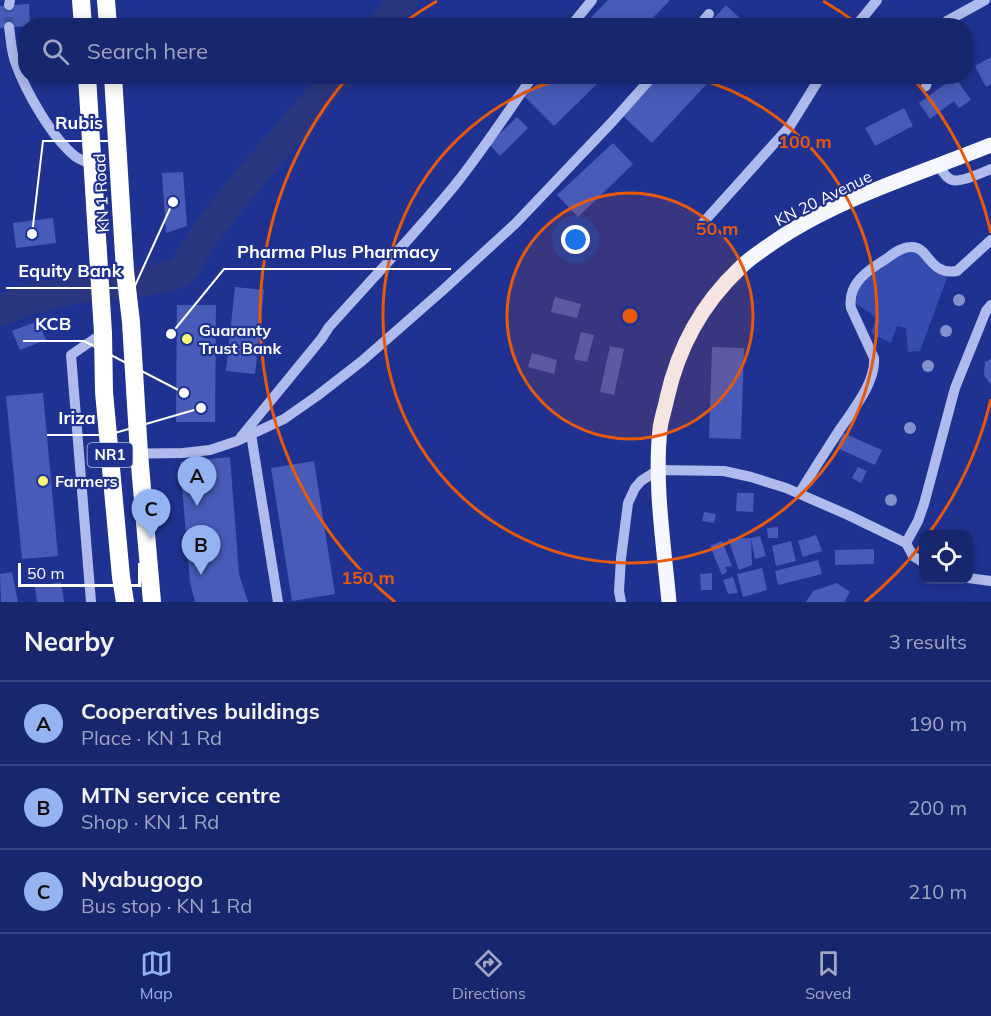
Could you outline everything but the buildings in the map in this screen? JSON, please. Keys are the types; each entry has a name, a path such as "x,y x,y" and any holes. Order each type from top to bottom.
{"highway":[{"path":"81,0 82,18"},
{"path":"106,0 107,18"},
{"name":"KN 1 Road","path":"87,84 103,333"},
{"name":"KN 1 Road","path":"114,84 139,454"},
{"path":"95,216 122,214"},
{"name":"NR1","path":"103,333 104,392 125,602"},
{"name":"NR1","path":"139,454 152,602"}],"main road":[{"name":"KN 20 Avenue","path":"669,602 658,470 660,428 677,363 695,325 715,296 728,280 754,256 809,221 881,188 991,145"}],"street":[{"path":"577,18 592,0"},
{"path":"862,18 877,0"},
{"path":"953,18 986,0"},
{"path":"706,18 709,14"},
{"path":"9,27 18,68"},
{"path":"25,84 60,141 77,157 92,165"},
{"path":"237,441 329,327 421,226 490,140 528,84"},
{"path":"110,454 183,453 210,450 237,441 284,419 362,361 516,223 646,84"},
{"path":"701,225 790,126 816,84"},
{"path":"939,166 946,177 957,181 991,169"},
{"path":"799,494 860,399 875,365 872,350 851,308 852,292 858,281 869,270 902,249 912,246 921,250 937,268 950,272 957,271 991,240"},
{"path":"906,543 924,504 955,388 986,311 991,305"},
{"path":"92,602 71,355 103,333"},
{"path":"251,434 278,602"},
{"path":"621,602 619,591 621,558 628,503 641,481 658,470 724,471 751,477 799,494 906,543 913,556 919,560"},
{"path":"973,579 991,581"}],"shaded area":[{"path":"913,250 948,275 920,351 908,352 906,328 897,326 891,343 871,333 876,319 871,313 854,303 858,286 902,252"}],"waterway":[{"path":"388,18 403,0"},
{"path":"0,311 24,301 79,288 143,281 178,274 185,267 205,234 241,188 330,84"}],"tunnel":[{"path":"9,5 9,27"}],"place":[{"name":"Equity Bank","path":"173,202"},
{"name":"Rubis","path":"32,234"},
{"name":"Pharma Plus Pharmacy","path":"171,334"},
{"name":"Guaranty Trust Bank","path":"187,339"},
{"name":"KCB","path":"184,393"},
{"name":"Iriza","path":"201,408"},
{"name":"Farmers","path":"43,481"},
{"name":"Cooperatives buildings","path":"197,506"},
{"name":"Nyabugogo","path":"151,539"},
{"name":"MTN service centre","path":"201,575"}]}
